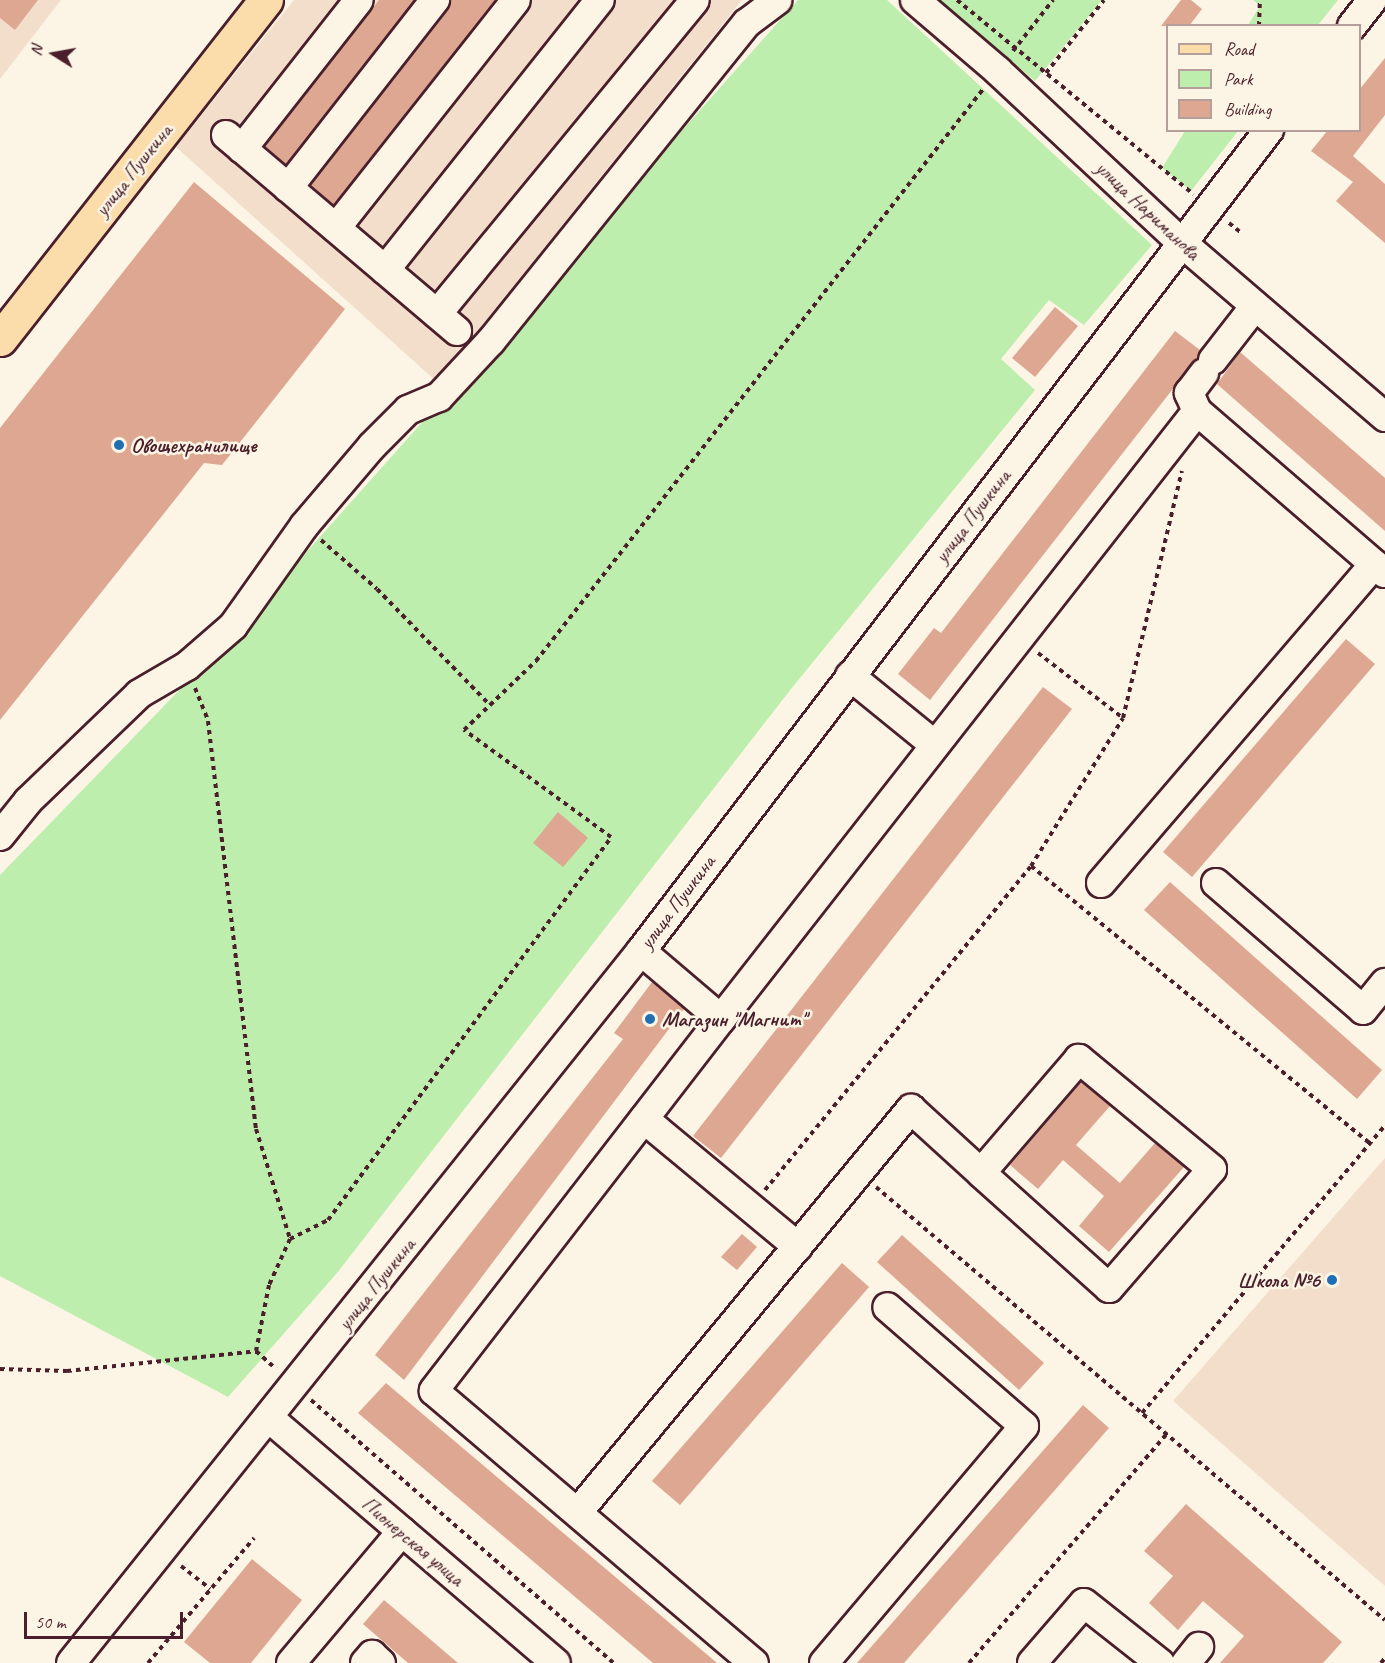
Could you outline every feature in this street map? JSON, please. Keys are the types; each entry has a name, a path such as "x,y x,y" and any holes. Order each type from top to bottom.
{"main road":[{"name":"улица Пушкина","path":"0,339 266,0"}],"street":[{"path":"359,0 234,142 447,322 695,0"},
{"path":"288,188 435,0"},
{"path":"336,228 516,0"},
{"path":"386,270 600,0"},
{"path":"0,836 28,801 139,694 187,666 233,626 304,526 408,410 439,397 491,341 747,23 777,0"},
{"name":"улица Нариманова","path":"915,0 998,71 1181,242 1385,417"},
{"path":"1354,24 1372,0"},
{"name":"улица Пушкина","path":"71,1663 295,1386 640,951 1267,132"},
{"path":"1101,882 1380,569 1197,411 1189,393 1255,306"},
{"path":"754,1663 434,1391 721,1018 1197,411"},
{"path":"850,676 935,745"},
{"path":"1216,883 1363,1010 1385,983"},
{"path":"640,951 721,1018"},
{"path":"578,1512 911,1109 981,1173 1109,1288 1212,1169 1079,1059 981,1173"},
{"path":"644,1119 798,1247"},
{"path":"824,1663 1024,1426 887,1306"},
{"name":"Пионерская улица","path":"269,1418 556,1663"},
{"path":"291,1663 402,1531"},
{"path":"1032,1663 1084,1602 1160,1663"},
{"path":"365,1663 372,1655 381,1663"}],"path":[{"path":"957,0 1240,232"},
{"path":"256,1351 269,1285 290,1239 328,1220 610,837 464,730 536,661 1053,0"},
{"path":"1046,73 1104,0"},
{"path":"1259,24 1260,0"},
{"path":"759,1197 1031,866 1123,718 1183,468"},
{"path":"304,526 377,589 490,705"},
{"path":"1018,639 1123,718"},
{"path":"187,666 208,721 256,1129 290,1239"},
{"path":"1031,866 1370,1143"},
{"path":"1142,1414 1385,1125"},
{"path":"859,1173 1385,1620"},
{"path":"0,1369 67,1371 256,1351 614,1663"},
{"path":"969,1663 1166,1435"},
{"path":"148,1663 254,1538"},
{"path":"181,1566 210,1589"},
{"path":"1381,1663 1385,1658"}],"shaded area":[{"path":"0,0 61,0 0,79"},
{"path":"294,0 742,0 437,382 176,147"},
{"name":"Школа №6","path":"1385,1158 1385,1586 1173,1401"}],"green space":[{"path":"798,0 887,0 1152,245 1084,325 1049,300 1001,359 1035,390 791,689 337,1273 228,1397 0,1276 0,875 230,638"},
{"path":"937,0 1102,0 1035,81"},
{"path":"1253,0 1338,0 1319,24 1249,24 1260,6"},
{"path":"1184,132 1237,132 1191,191 1162,168"}],"building":[{"path":"0,0 38,0 15,30 0,18"},
{"path":"379,0 414,0 286,164 265,146"},
{"path":"451,0 495,0 333,205 311,185 448,10"},
{"path":"1181,0 1191,0 1202,9 1191,24 1161,26"},
{"path":"1385,58 1385,115 1353,156 1385,184 1385,243 1336,201 1353,182 1311,151 1326,132 1361,132 1361,88"},
{"name":"Овощехранилище","path":"194,182 345,309 222,465 204,463 0,720 0,428"},
{"path":"1055,307 1078,326 1035,377 1012,358"},
{"path":"1175,331 1200,350 1197,358 930,700 898,674 934,628 941,633"},
{"path":"1240,352 1385,478 1385,531 1217,384"},
{"path":"1346,639 1375,664 1192,877 1163,852"},
{"path":"1043,687 1072,709 721,1158 693,1136"},
{"path":"558,812 588,838 563,867 533,843"},
{"path":"1170,882 1382,1070 1357,1099 1144,910"},
{"path":"652,982 684,1009 404,1380 375,1355 623,1039 614,1033"},
{"path":"1081,1082 1110,1106 1076,1145 1120,1183 1155,1143 1184,1167 1109,1252 1079,1226 1104,1196 1063,1160 1038,1189 1010,1165"},
{"path":"742,1234 757,1247 737,1270 721,1257"},
{"path":"902,1235 1044,1363 1019,1390 877,1262"},
{"path":"842,1263 869,1287 680,1505 652,1481"},
{"path":"386,1383 717,1663 653,1663 358,1413"},
{"path":"1083,1405 1109,1428 904,1663 857,1663"},
{"path":"1186,1504 1342,1642 1323,1663 1220,1663 1244,1636 1203,1601 1178,1630 1149,1603 1173,1576 1144,1551"},
{"path":"252,1559 302,1600 251,1663 210,1663 184,1642"},
{"path":"384,1600 458,1663 408,1663 363,1624"}],"place":[{"name":"Овощехранилище","path":"119,445"},
{"name":"Магазин \"Магнит\"","path":"650,1019"},
{"name":"Школа №6","path":"1332,1280"}]}
